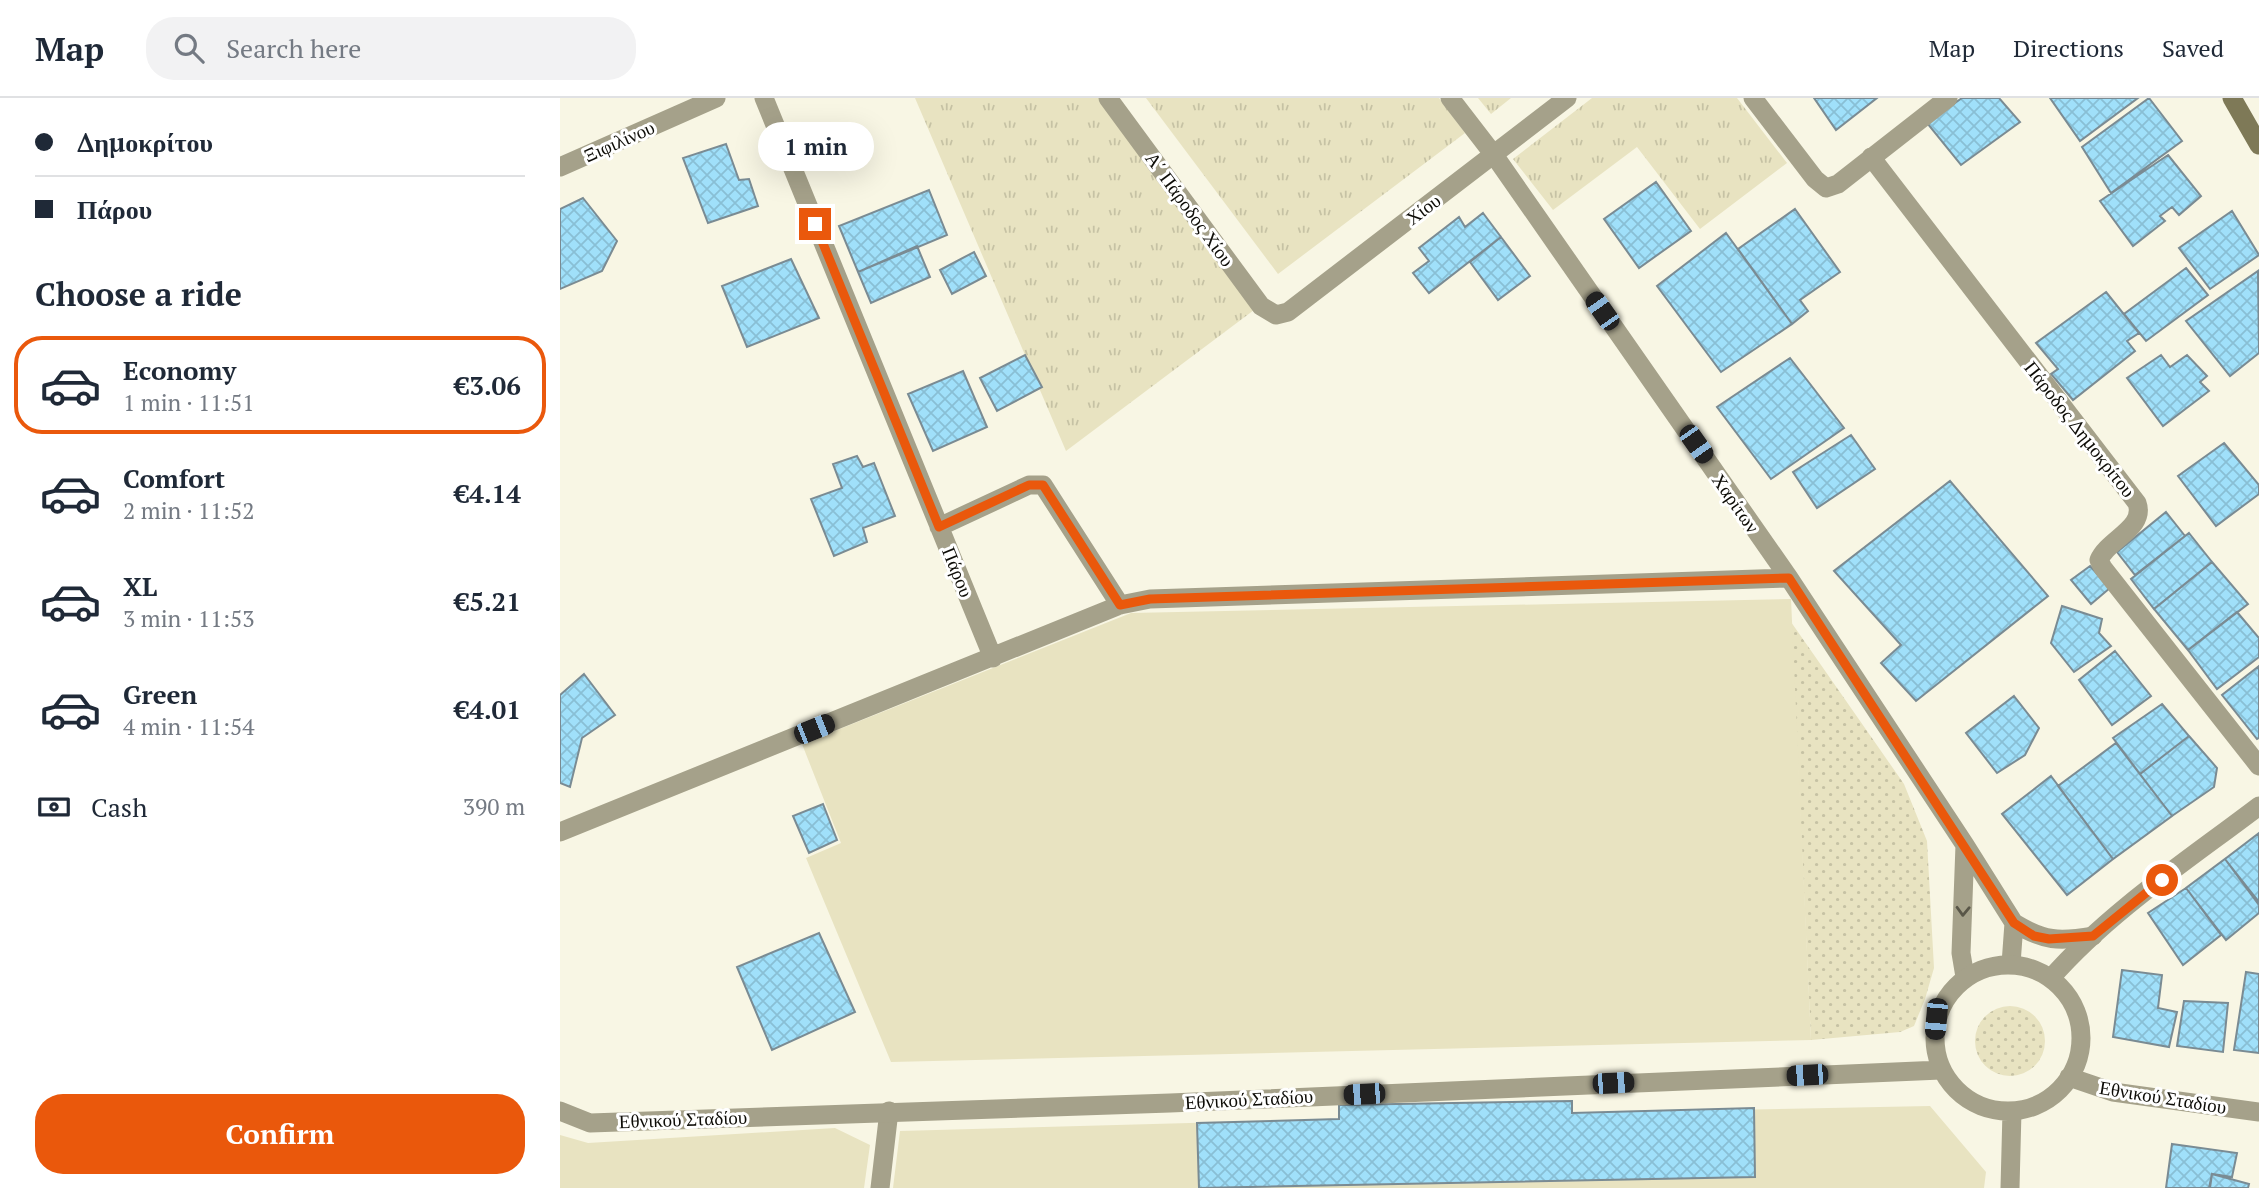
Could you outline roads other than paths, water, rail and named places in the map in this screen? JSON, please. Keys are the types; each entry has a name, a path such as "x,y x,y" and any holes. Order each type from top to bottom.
{"main road":[{"path":"2232,98 2259,145"}],"street":[{"name":"Ξιφιλίνου","path":"560,167 716,98"},
{"name":"Πάρου","path":"764,98 993,658"},
{"name":"Α΄ Πάροδος Χίου","path":"1108,98 1261,306 1276,315"},
{"name":"Χαρίτων","path":"1450,98 1494,155 1789,578 2014,923"},
{"name":"Χίου","path":"1276,315 1288,312 1567,98"},
{"path":"1753,98 1815,178 1826,188 1838,184 1948,98"},
{"name":"Πάροδος Δημοκρίτου","path":"1871,157 2137,503 2140,511 2137,521 2103,551 2099,560 2259,766"},
{"path":"939,527 1029,485 1043,485 1120,605"},
{"path":"560,832 1120,605 1150,599 1789,578"},
{"path":"2051,978 2093,936 2259,806"},
{"path":"1965,845 1961,953 1965,977"},
{"path":"2011,964 2014,923 2034,936 2049,939 2093,936"},
{"path":"2011,964 2032,968 2051,978 2067,994 2077,1013 2081,1035 2079,1057 2069,1077 2045,1101 2012,1111 1978,1105 1963,1096 1941,1069 1934,1045 1936,1019 1947,995 1965,977 1987,967 2011,964"},
{"name":"Εθνικού Σταδίου","path":"560,1111 590,1123 1197,1102 1941,1069"},
{"name":"Εθνικού Σταδίου","path":"2069,1077 2113,1092 2259,1112"},
{"path":"880,1188 889,1111"},
{"path":"2010,1188 2012,1111"}]}
